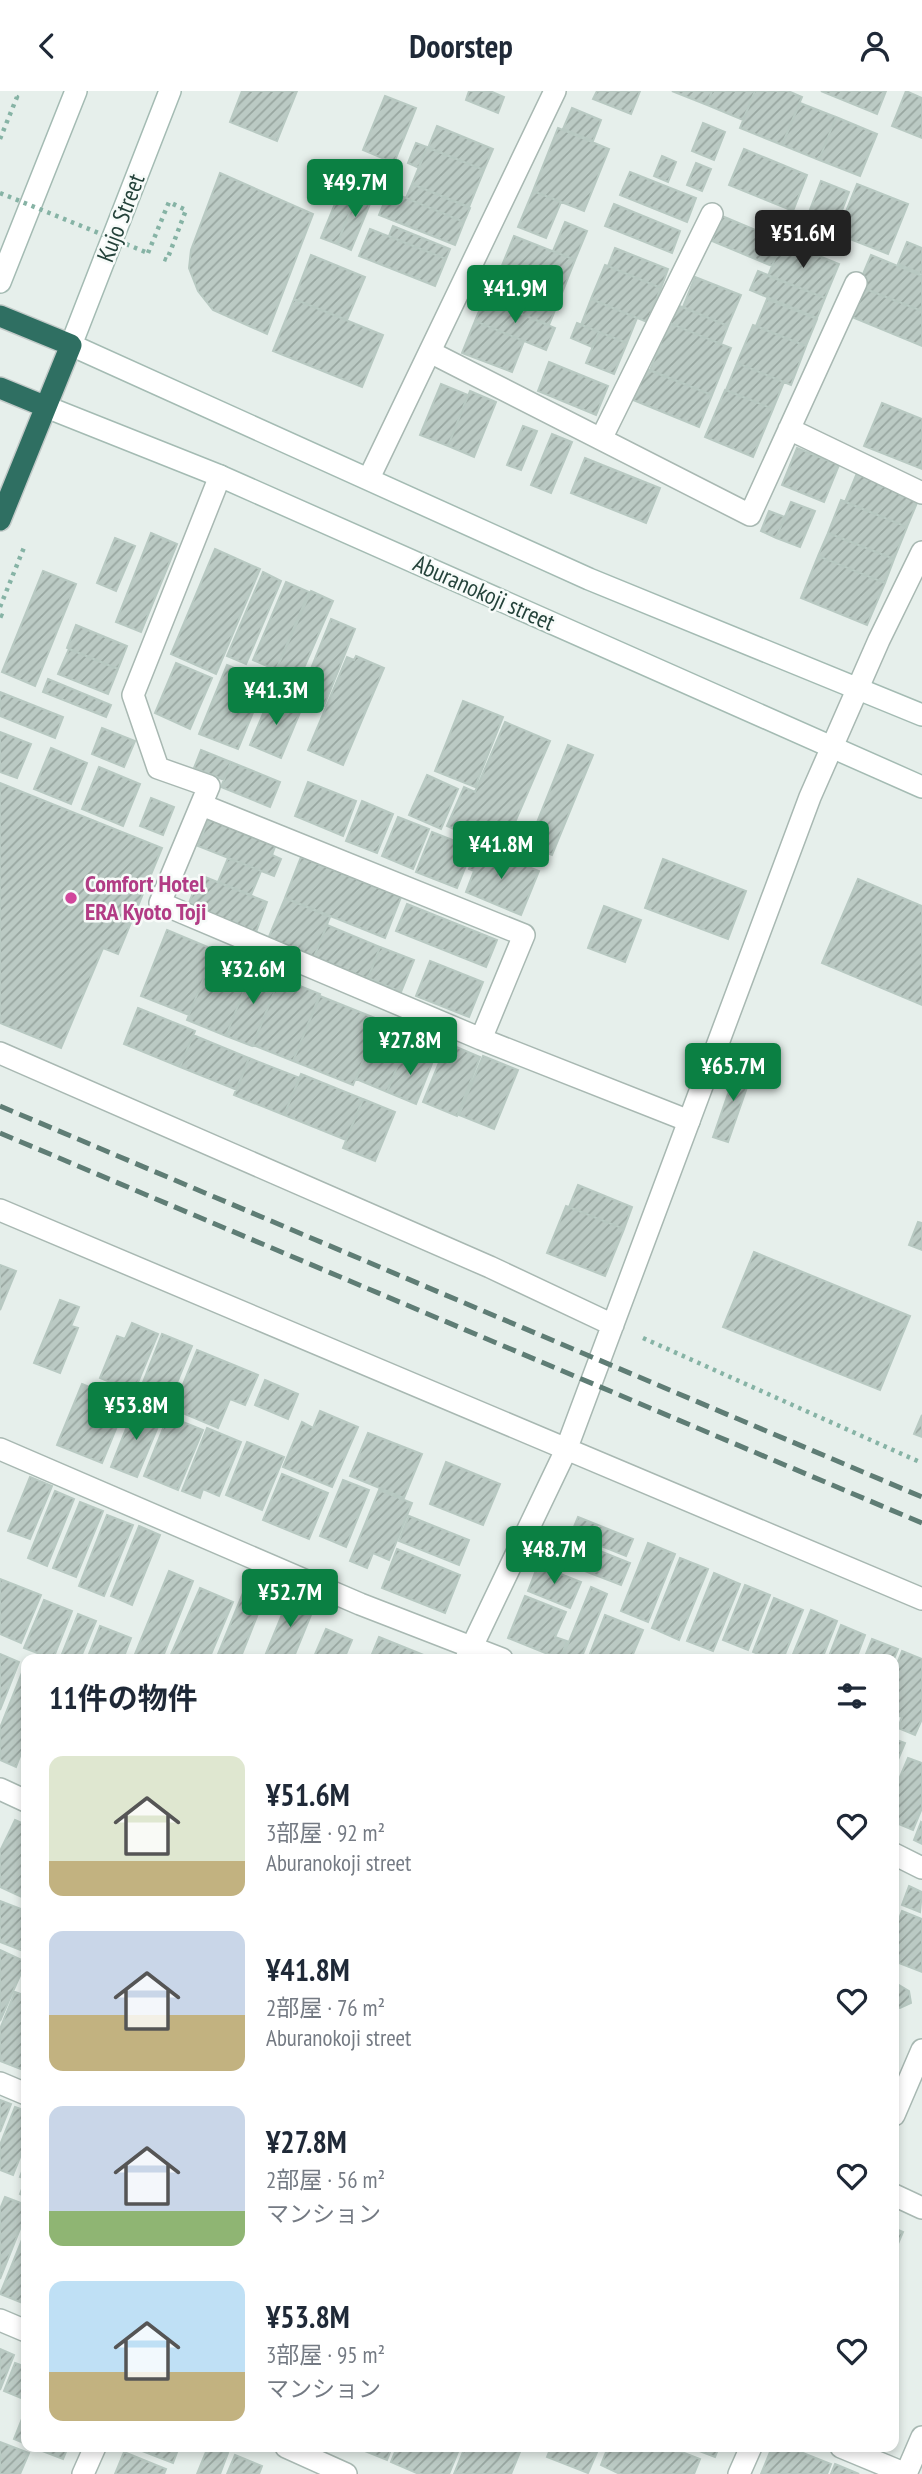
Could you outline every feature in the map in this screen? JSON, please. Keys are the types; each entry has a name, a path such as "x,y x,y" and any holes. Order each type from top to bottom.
{"highway":[{"path":"0,316 71,345 0,520"},
{"path":"0,387 44,407"}],"street":[{"path":"0,282 76,91"},
{"name":"Kujo Street","path":"71,345 170,91"},
{"path":"369,478 555,91"},
{"path":"602,437 712,214"},
{"path":"430,352 602,437 750,515 856,283"},
{"path":"71,345 589,579 922,715"},
{"name":"Aburanokoji street","path":"44,407 220,476 922,787"},
{"path":"789,429 922,492"},
{"path":"220,476 133,695 158,768 209,786 160,902 481,1039 689,1122"},
{"path":"0,1449 469,1654 566,1450 830,747 922,552"},
{"path":"201,805 524,935 481,1039"},
{"path":"0,1053 490,1267 613,1325"},
{"path":"0,1210 922,1599"},
{"path":"0,1789 21,1799"},
{"path":"899,1856 922,1868"},
{"path":"899,2103 922,2050"},
{"path":"0,2083 21,2092"},
{"path":"899,2197 922,2208"},
{"path":"0,2320 21,2329"},
{"path":"853,2452 906,2474 922,2437"},
{"path":"83,2474 92,2452"},
{"path":"297,2452 346,2474"},
{"path":"739,2474 749,2452"}],"path":[{"path":"0,139 15,96"},
{"path":"0,193 148,253 169,202 186,210 166,260 159,257"},
{"path":"0,607 28,537"},
{"path":"0,615 7,618"},
{"path":"613,1325 922,1463"}],"building":[{"path":"242,91 297,91 277,141 230,122"},
{"path":"469,91 490,91 504,97 498,113 466,100"},
{"path":"597,91 640,91 631,114 593,99"},
{"path":"672,91 712,91 707,105"},
{"path":"712,91 755,91 743,120 707,105"},
{"path":"755,91 788,91 802,97 782,145 740,128"},
{"path":"821,91 886,91 877,114"},
{"path":"906,91 922,98 922,138 892,126"},
{"path":"385,96 416,108 394,163 363,150"},
{"path":"800,103 836,117 819,160 782,145"},
{"path":"572,108 601,120 593,141 563,129"},
{"path":"836,117 877,134 860,176 819,160"},
{"path":"703,123 725,132 714,160 692,151"},
{"path":"437,126 493,149 484,170 428,148"},
{"path":"558,128 609,149 584,211 533,191"},
{"path":"416,143 427,147 419,168 408,163"},
{"path":"427,147 484,170 469,207 412,184"},
{"path":"744,149 807,175 793,211 729,185"},
{"path":"662,156 676,162 668,182 654,176"},
{"path":"696,163 711,169 702,191 687,185"},
{"path":"350,167 366,174 337,244 321,238"},
{"path":"630,172 696,198 687,222 620,195"},
{"path":"220,173 313,214 267,334 213,310 198,291 189,268 191,250"},
{"path":"821,181 849,192 834,231 806,220"},
{"path":"412,184 470,208 464,222 406,198"},
{"path":"857,184 908,204 888,254 837,234"},
{"path":"359,189 374,194 351,250 337,244"},
{"path":"389,191 464,222 455,245 379,215"},
{"path":"533,191 561,202 546,238 518,227"},
{"path":"614,204 680,231 672,253 605,226"},
{"path":"722,216 782,241 772,266 712,241"},
{"path":"565,222 587,231 575,260 553,251"},
{"path":"393,226 450,249 446,259 389,236"},
{"path":"370,229 446,259 435,286 359,256"},
{"path":"514,236 575,260 562,293 501,268"},
{"path":"782,241 839,264 825,298 768,276"},
{"path":"907,242 922,248 922,274 898,264"},
{"path":"615,248 668,269 661,288 608,266"},
{"path":"311,255 365,277 347,320 294,299"},
{"path":"871,255 922,276 922,311 858,286"},
{"path":"605,265 661,288 647,322 591,299"},
{"path":"497,267 562,293 549,325 484,299"},
{"path":"758,271 825,298 817,318 750,290"},
{"path":"695,277 741,295 728,326 683,307"},
{"path":"858,286 922,311 922,346 847,315"},
{"path":"294,299 383,335 362,387 273,351"},
{"path":"484,299 555,328 546,350 475,321"},
{"path":"591,299 637,318 627,343 581,325"},
{"path":"767,299 817,319 806,346 756,326"},
{"path":"677,305 728,326 721,344 669,323"},
{"path":"475,321 524,341 512,372 462,353"},
{"path":"577,323 599,332 592,347 571,338"},
{"path":"669,323 731,348 712,395 650,370"},
{"path":"753,325 806,346 791,385 737,363"},
{"path":"599,332 627,343 614,374 586,363"},
{"path":"549,362 608,386 596,415 538,391"},
{"path":"737,363 784,382 773,409 726,390"},
{"path":"646,369 712,395 699,427 633,400"},
{"path":"441,384 468,395 448,446 420,435"},
{"path":"725,390 773,409 753,457 705,437"},
{"path":"470,391 496,402 474,457 448,446"},
{"path":"882,403 922,419 922,469 864,446"},
{"path":"523,426 537,431 521,470 507,465"},
{"path":"552,434 572,442 551,493 531,485"},
{"path":"797,448 839,465 824,502 782,485"},
{"path":"585,458 660,488 646,523 571,493"},
{"path":"857,473 919,498 907,527 845,502"},
{"path":"841,500 907,527 894,559 828,533"},
{"path":"791,502 815,511 800,547 776,538"},
{"path":"769,511 785,517 776,538 761,531"},
{"path":"151,533 177,544 141,632 116,622"},
{"path":"828,533 894,559 885,583 818,556"},
{"path":"115,538 135,546 116,591 97,583"},
{"path":"215,549 260,569 216,674 171,654"},
{"path":"818,556 885,583 867,625 801,598"},
{"path":"43,571 76,584 35,686 2,672"},
{"path":"263,572 281,581 246,664 227,656"},
{"path":"286,582 309,592 276,670 253,660"},
{"path":"311,591 333,601 300,677 277,668"},
{"path":"331,619 355,629 324,706 300,696"},
{"path":"76,625 127,646 118,669 67,648"},
{"path":"69,649 118,669 108,694 58,674"},
{"path":"356,656 384,668 343,765 308,750 347,657 354,660"},
{"path":"176,663 212,678 190,729 155,713"},
{"path":"227,665 266,681 238,749 199,734"},
{"path":"48,679 111,705 106,717 43,692"},
{"path":"0,692 63,717 55,738 0,716"},
{"path":"270,697 301,710 281,758 250,745"},
{"path":"463,701 503,717 475,787 435,771"},
{"path":"505,722 550,741 503,850 447,826 464,787 475,792"},
{"path":"102,728 135,741 124,767 92,754"},
{"path":"0,732 31,744 17,778 0,772"},
{"path":"568,745 593,755 552,855 528,845"},
{"path":"51,748 87,763 71,804 34,789"},
{"path":"201,750 231,762 224,780 194,768"},
{"path":"231,762 280,782 270,807 221,787"},
{"path":"99,767 140,784 123,826 82,809"},
{"path":"427,775 458,789 441,829 409,815"},
{"path":"308,782 356,801 343,836 295,816"},
{"name":"Comfort Hotel ERA Kyoto Toji","path":"0,783 162,848 118,954 103,948 61,1048 0,1023"},
{"path":"151,798 174,807 163,835 140,826"},
{"path":"362,801 393,814 377,853 346,841"},
{"path":"398,817 429,829 413,869 382,856"},
{"path":"209,818 276,844 272,855 281,859 274,876 198,846"},
{"path":"432,832 473,848 457,888 416,872"},
{"path":"478,847 539,871 521,915 466,892 474,871 469,869"},
{"path":"301,857 401,897 385,938 285,898"},
{"path":"228,858 261,871 251,895 218,882"},
{"path":"663,859 746,891 728,939 645,908"},
{"path":"200,875 267,902 255,935 187,908"},
{"path":"858,879 922,906 922,1005 822,963"},
{"path":"285,898 330,917 314,957 268,939"},
{"path":"407,904 497,940 486,967 396,931"},
{"path":"604,906 641,920 625,962 588,948"},
{"path":"327,925 380,947 368,979 314,957"},
{"path":"167,930 215,950 189,1015 141,996"},
{"path":"380,947 414,960 401,992 368,978"},
{"path":"215,950 254,965 226,1036 187,1020"},
{"path":"430,961 483,982 469,1017 416,996"},
{"path":"253,967 280,978 252,1046 226,1036"},
{"path":"280,978 320,994 293,1061 253,1045"},
{"path":"320,996 380,1020 353,1085 293,1061"},
{"path":"138,1008 195,1031 180,1067 124,1044"},
{"path":"380,1020 411,1033 387,1092 356,1079"},
{"path":"193,1035 249,1058 237,1090 180,1067"},
{"path":"447,1043 480,1057 457,1116 423,1102"},
{"path":"404,1050 433,1061 416,1104 387,1092"},
{"path":"483,1056 518,1070 494,1129 459,1115"},
{"path":"249,1058 300,1078 284,1115 234,1095"},
{"path":"738,1065 753,1070 728,1142 713,1137"},
{"path":"301,1074 363,1099 346,1140 284,1115"},
{"path":"363,1099 395,1112 375,1161 343,1148"},
{"path":"578,1185 632,1207 624,1229 569,1207"},
{"path":"566,1206 624,1229 605,1276 547,1253"},
{"path":"918,1222 922,1223 922,1250 909,1245"},
{"path":"754,1252 910,1316 880,1390 723,1327"},
{"path":"0,1265 16,1271 0,1310"},
{"path":"60,1300 79,1307 71,1326 78,1328 60,1373 34,1363"},
{"path":"132,1323 158,1334 134,1392 100,1378 117,1336 125,1339"},
{"path":"162,1334 192,1346 167,1407 138,1395"},
{"path":"197,1350 258,1375 245,1405 230,1399 218,1428 173,1409"},
{"path":"265,1380 298,1394 288,1419 255,1405"},
{"path":"82,1384 109,1395 102,1412 120,1419 102,1463 57,1445"},
{"path":"135,1406 162,1417 137,1477 111,1467"},
{"path":"320,1411 358,1427 332,1487 283,1467 302,1422 313,1428"},
{"path":"922,1415 922,1437 914,1434"},
{"path":"168,1416 203,1430 178,1490 144,1476"},
{"path":"207,1428 241,1442 219,1496 203,1489 200,1498 182,1491"},
{"path":"368,1433 422,1454 404,1498 350,1476"},
{"path":"247,1442 284,1457 262,1510 226,1495"},
{"path":"446,1462 500,1484 483,1525 430,1504"},
{"path":"282,1474 328,1493 309,1539 263,1520"},
{"path":"30,1477 52,1486 30,1539 8,1531"},
{"path":"343,1480 369,1490 346,1547 320,1536"},
{"path":"379,1490 412,1503 389,1560 373,1553 367,1568 350,1561"},
{"path":"55,1491 74,1499 47,1566 28,1558"},
{"path":"80,1502 103,1511 76,1577 53,1568"},
{"path":"107,1515 133,1525 104,1596 79,1586"},
{"path":"409,1516 469,1540 459,1565 399,1541"},
{"path":"578,1517 633,1539 626,1556 571,1534"},
{"path":"139,1526 160,1535 132,1605 111,1596"},
{"path":"565,1537 630,1563 621,1585 556,1560"},
{"path":"648,1543 675,1554 648,1622 621,1611"},
{"path":"397,1549 460,1575 445,1613 382,1588"},
{"path":"680,1558 708,1569 679,1640 652,1628"},
{"path":"538,1565 581,1582 570,1608 528,1591"},
{"path":"169,1571 193,1581 164,1654 135,1654"},
{"path":"714,1573 740,1584 713,1651 687,1641"},
{"path":"0,1579 41,1595 21,1643 0,1634"},
{"path":"247,1583 267,1591 242,1654 218,1654"},
{"path":"745,1585 770,1595 748,1650 723,1640"},
{"path":"591,1587 607,1594 583,1654 564,1654"},
{"path":"200,1588 233,1602 211,1654 171,1654"},
{"path":"290,1595 315,1605 295,1654 266,1654"},
{"path":"525,1596 566,1612 555,1637 567,1641 562,1654 548,1654 508,1638"},
{"path":"774,1598 803,1610 785,1654 753,1652"},
{"path":"44,1600 72,1611 55,1654 40,1654 24,1648"},
{"path":"811,1610 837,1621 824,1654 793,1654"},
{"path":"78,1614 96,1621 82,1654 62,1654"},
{"path":"605,1615 643,1630 633,1654 590,1654"},
{"path":"841,1625 865,1635 858,1654 830,1654"},
{"path":"100,1626 131,1638 125,1654 89,1654"},
{"path":"326,1629 352,1640 346,1654 315,1654"},
{"path":"379,1637 422,1654 372,1654"},
{"path":"872,1639 898,1649 896,1654 866,1654"},
{"path":"902,1651 922,1659 922,1719 915,1735 899,1728 902,1717 899,1716 899,1659"},
{"path":"0,1654 19,1662 0,1710"},
{"path":"21,1675 21,1754 16,1767 0,1760 0,1728"},
{"path":"899,1741 905,1743 899,1757"},
{"path":"908,1758 922,1763 922,1808 913,1830 899,1824 899,1779"},
{"path":"15,1820 21,1823 21,1897 0,1887 0,1851"},
{"path":"922,1823 922,1844 914,1840"},
{"path":"909,1886 922,1892 920,1912 902,1905"},
{"path":"0,1901 21,1909 21,1950 0,1942"},
{"path":"902,1911 922,1919 922,1972 899,1963 899,1919"},
{"path":"0,1950 21,1960 21,1973 0,2021"},
{"path":"899,1985 909,1991 911,2003 900,2008"},
{"path":"15,1992 21,1994 21,2069 0,2061 0,2029"},
{"path":"0,2100 11,2104 0,2132"},
{"path":"15,2107 21,2109 21,2155 13,2175 0,2170 0,2145"},
{"path":"5,2197 21,2203 21,2226 0,2279 0,2209"},
{"path":"21,2242 21,2302 0,2294"},
{"path":"0,2349 14,2355 0,2390"},
{"path":"15,2363 21,2365 21,2398 4,2391"},
{"path":"21,2422 21,2442 14,2439"},
{"path":"0,2442 29,2453 20,2474 0,2474"},
{"path":"45,2452 66,2452 63,2459"},
{"path":"124,2452 166,2469 164,2474 115,2474"},
{"path":"145,2452 177,2452 173,2463"},
{"path":"206,2452 228,2453 220,2474 197,2474"},
{"path":"367,2452 390,2452 387,2460"},
{"path":"395,2452 458,2452 449,2474 419,2474 391,2462"},
{"path":"463,2452 520,2452 511,2474 454,2474"},
{"path":"549,2452 597,2452 588,2473 547,2457"},
{"path":"606,2452 682,2452 700,2459 694,2474 620,2474 601,2465"},
{"path":"702,2452 717,2452 715,2457"},
{"path":"770,2452 801,2452 831,2464 827,2474 761,2474"},
{"path":"235,2455 262,2466 259,2474 227,2474"},
{"path":"835,2464 859,2474 831,2474"}],"railway":[{"path":"0,1106 922,1497"},
{"path":"0,1133 922,1523"}],"place":[{"name":"Comfort Hotel ERA Kyoto Toji","path":"71,898"}]}
